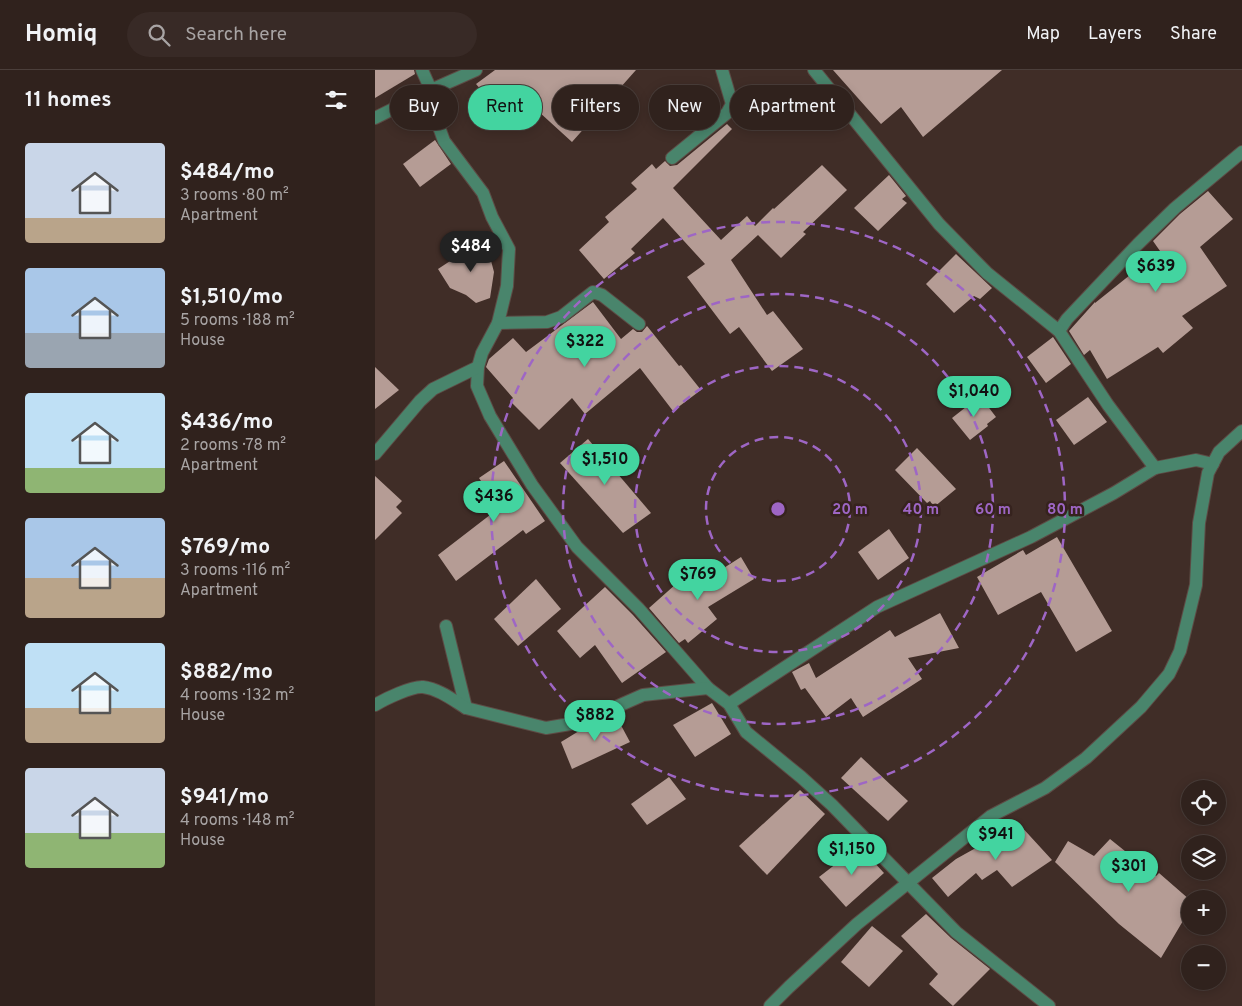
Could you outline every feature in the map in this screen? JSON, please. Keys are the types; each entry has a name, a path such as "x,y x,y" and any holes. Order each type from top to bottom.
{"street":[{"path":"422,70 429,85"},
{"path":"442,85 476,70"},
{"path":"672,158 727,113 732,104 722,70"},
{"path":"814,70 939,224 987,272 1059,331 1108,405 1155,468"},
{"path":"375,118 390,110"},
{"path":"440,130 444,140 483,193 492,217 509,249 507,286 497,323 482,353 478,367 477,386 489,416 532,485 577,547 639,609 708,688 729,704 746,732 795,771 832,805 956,932 1049,1006"},
{"path":"1059,331 1067,319 1137,244 1175,208 1242,152"},
{"path":"497,323 547,322 561,317 593,292 602,294 639,324"},
{"path":"375,454 420,401 433,389 478,367"},
{"path":"770,1006 857,924 991,816 1045,788 1086,758 1141,707 1169,674 1180,651 1196,585 1199,523 1208,473 1219,452 1242,431"},
{"path":"729,704 877,606 1031,537 1114,493 1155,468 1196,460 1213,464"},
{"path":"446,626 466,708"},
{"path":"375,705 390,697 421,687 435,690 466,708 546,728 582,722 643,695 708,688"}],"building":[{"path":"375,70 414,70 415,74 397,85 390,85 390,89 375,98"},
{"path":"495,70 636,70 623,85 552,85 552,124 542,115 542,85 476,84"},
{"path":"833,70 1002,70 923,137 901,107 881,124 854,94 854,85 846,85"},
{"path":"727,124 731,130 673,188 721,240 747,216 755,226 822,165 847,190 803,232 806,234 781,258 758,235 731,260 767,315 773,311 803,349 772,371 739,327 730,334 687,277 705,264 663,218 631,249 635,253 604,279 579,250 609,222 605,217 637,189 631,183 652,164 656,169 665,161 670,166 677,165"},
{"path":"559,130 583,130 572,142"},
{"path":"435,140 451,164 420,187 403,164"},
{"path":"889,175 906,196 902,199 907,203 878,231 854,208"},
{"path":"1208,191 1233,219 1200,247 1227,286 1182,316 1193,328 1163,353 1158,347 1107,379 1090,350 1084,355 1069,331 1095,302 1160,251 1153,241 1180,214"},
{"path":"485,238 494,272 490,298 476,303 466,295 450,288 438,269"},
{"path":"956,254 992,288 980,299 974,296 954,313 926,284"},
{"path":"593,302 621,339 633,329 637,332 642,332 647,326 701,390 673,411 640,368 585,414 572,398 539,430 510,401 513,398 486,367 489,359 513,338 526,352"},
{"path":"1053,337 1071,364 1046,383 1027,357"},
{"path":"375,367 399,390 375,409"},
{"path":"980,396 996,417 970,440 952,418"},
{"path":"1088,397 1107,422 1074,445 1056,420"},
{"path":"588,439 651,513 623,533 560,463"},
{"path":"917,448 956,489 934,507 930,501 927,503 895,470"},
{"path":"504,461 545,521 526,534 523,530 456,581 438,555 499,508 479,478"},
{"path":"375,476 402,501 396,507 402,513 375,540"},
{"path":"889,529 909,558 878,580 858,552"},
{"path":"1057,537 1112,631 1076,652 1041,592 998,615 977,577 1023,550 1026,555"},
{"path":"741,557 754,579 708,607 717,619 688,643 685,639 679,643 649,608 685,576 694,587"},
{"path":"536,579 561,609 518,646 494,619"},
{"path":"605,587 666,652 622,683 595,645 580,658 557,631"},
{"path":"940,613 959,648 908,658 922,679 863,717 851,698 826,717 805,688 801,690 792,672 809,663 816,678 890,630 895,637"},
{"path":"712,703 731,734 695,757 673,725"},
{"path":"616,716 630,742 572,769 561,742 579,731"},
{"path":"861,757 908,801 888,821 841,778"},
{"path":"669,777 686,799 647,825 631,804"},
{"path":"800,790 825,814 767,875 739,846"},
{"path":"1019,824 1052,860 1012,887 997,870 982,880 976,873 948,897 932,878 956,859"},
{"path":"1110,839 1156,876 1159,873 1181,892 1181,924 1161,958 1119,924 1055,862 1068,841 1094,856"},
{"path":"859,846 884,873 846,907 819,877"},
{"path":"926,914 951,938 990,969 953,1006 929,984 938,974 901,936"},
{"path":"872,926 903,951 869,987 841,962"}]}
